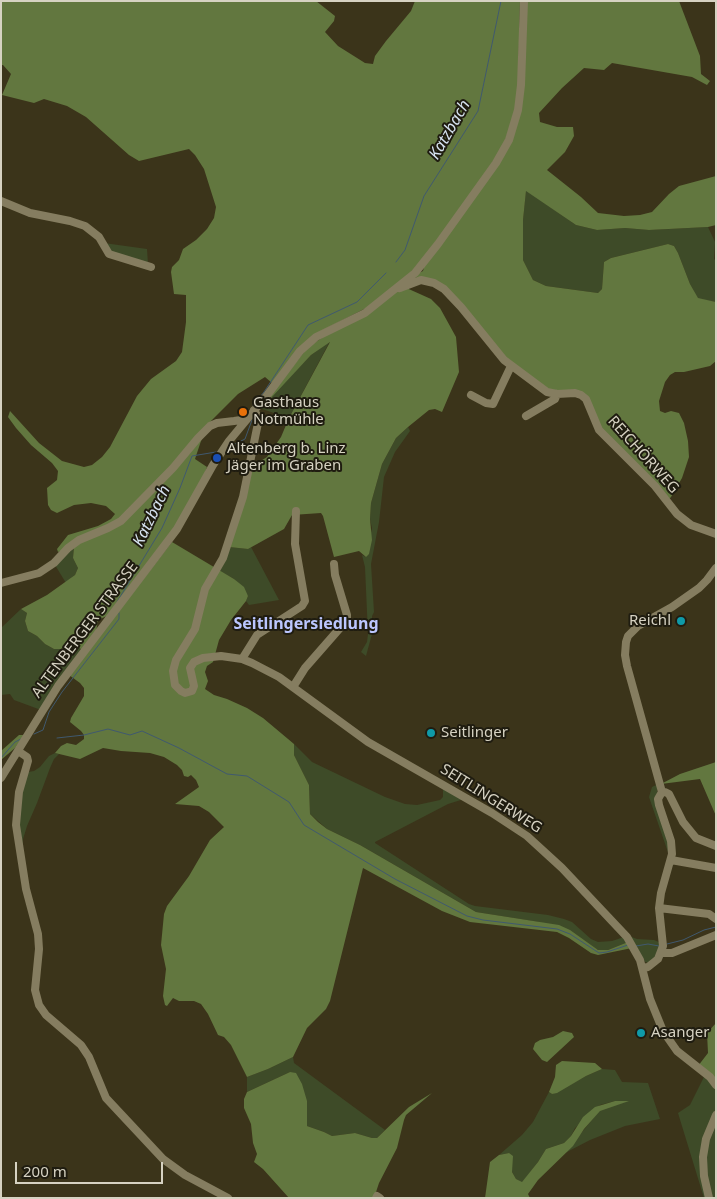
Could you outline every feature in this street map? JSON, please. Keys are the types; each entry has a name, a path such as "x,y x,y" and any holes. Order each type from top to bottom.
{"street":[{"name":"ALTENBERGER STRASSE","path":"2,776 62,680 117,611 178,529 217,458 306,345 321,334 365,313 415,273 496,163 509,140 520,97 524,1"},
{"path":"1,201 30,213 85,226 99,237 109,254 151,267"},
{"name":"REICHÖRWEG","path":"398,287 402,288 418,281 426,280 438,285 473,321 498,355 511,366 542,389 557,394 575,393 581,395 586,400 599,430 655,486 677,514 691,525 716,534"},
{"path":"471,395 486,403 493,404 511,366"},
{"path":"526,416 555,399 557,394"},
{"name":"SEITLINGERWEG","path":"254,410 258,415 258,423 242,497 223,558 205,589 195,629 176,660 173,681 181,691 192,691 194,686 190,668 194,662 210,656 242,659 265,668 362,738 492,813 537,844 620,929 632,944 643,968 650,999 663,1031 678,1051 710,1077 716,1085"},
{"path":"1,583 39,573 79,540 121,521 173,468 210,426 234,420 244,422"},
{"path":"242,659 258,635 302,606 306,600 295,544 296,511"},
{"path":"293,687 305,668 347,620 335,575 334,564"},
{"path":"643,968 653,964 661,953 663,938 658,915 661,893 671,860 671,840 659,805 658,799 662,792 627,666 625,655 626,642 628,636 638,626 672,607 699,588 716,568"},
{"path":"18,751 27,757 28,761 19,792 16,832 26,889 38,934 39,949 35,990 39,1005 46,1015 81,1045 89,1057 106,1098 163,1158 185,1175 228,1198"},
{"path":"662,792 670,794 682,822 696,838 716,846"},
{"path":"671,860 716,868"},
{"path":"659,908 709,914 716,919"},
{"path":"661,953 672,953 716,935"},
{"path":"709,1198 704,1176 703,1157 706,1139 716,1115"}],"green space":[{"path":"1,1 316,1 335,16 334,21 325,32 338,46 365,63 373,64 375,56 411,11 415,1 520,1 518,86 515,113 501,152 455,218 410,274 372,305 319,332 272,383 265,377 238,394 211,421 195,459 207,467 202,481 180,522 107,616 98,620 96,632 82,650 76,645 66,649 54,649 45,644 28,631 25,621 27,613 21,609 47,595 75,575 78,568 73,558 74,547 58,552 57,549 68,535 98,526 111,519 115,514 106,506 91,503 74,505 57,513 51,510 48,505 47,488 57,480 58,471 52,463 31,445 8,417 10,411 39,443 62,461 84,467 92,465 102,457 110,447 137,396 151,379 176,361 182,352 186,322 186,295 174,294 172,267 179,260 183,249 207,229 214,218 216,207 204,169 189,149 139,161 129,155 86,117 67,106 44,99 34,103 2,95 11,74 1,65"},
{"path":"526,1 679,1 700,56 701,74 710,81 707,85 692,77 612,63 604,70 584,68 539,113 540,122 557,127 573,127 574,136 565,152 547,170 598,213 624,216 652,212 679,186 716,176 716,225 649,230 625,228 597,230 576,225 526,191 523,220 523,260 533,280 546,286 598,293 602,289 604,262 611,258 668,244 674,246 678,253 690,284 698,298 716,302 716,361 710,366 684,372 675,372 670,375 665,382 659,401 660,411 679,413 684,423 688,441 689,457 682,478 668,500 600,428 587,399 550,390 510,362 455,296 424,279 411,277 423,271 515,130"},
{"path":"526,190 576,225 597,230 708,227 715,242 716,302 698,299 678,253 674,246 668,244 611,258 604,262 602,289 598,293 546,286 533,280 523,260 523,220"},
{"path":"104,243 147,249 148,264 115,255"},
{"path":"402,286 431,299 440,308 456,337 459,372 442,412 435,409 429,410 408,427 396,438 382,464 371,503 372,540 369,554 366,557 359,551 334,557 321,513 292,515 284,529 248,549 229,547 251,467 267,457 281,437 289,418 330,342 311,355 271,398 271,394 308,347"},
{"path":"330,341 289,418 259,408 311,355"},
{"path":"408,427 410,431 395,452 384,477 379,522 371,564 374,612 372,616 372,634 366,656 361,652 367,642 368,634 365,567 362,555 366,557 372,528 370,519 371,503 382,464 396,438"},
{"path":"172,542 244,587 248,596 219,640 213,662 207,666 205,672 208,681 205,689 214,695 247,708 263,718 294,744 294,755 309,785 310,814 318,822 327,829 360,845 476,912 559,925 570,930 598,950 608,950 628,942 632,948 598,955 591,953 557,932 470,922 442,911 363,868 330,1001 326,1009 307,1028 293,1057 247,1077 231,1045 224,1037 218,1035 201,1004 194,1001 179,1001 173,998 167,1006 165,1005 163,996 166,969 161,945 164,914 167,906 189,876 210,840 224,827 209,812 199,806 175,804 199,787 191,775 188,777 184,776 182,770 177,765 164,757 150,753 103,748 80,759 55,753 61,746 67,743 76,745 84,739 81,731 70,722 84,696 84,688 69,675"},
{"path":"74,547 73,558 78,568 75,575 66,583 55,565"},
{"path":"229,547 248,549 251,547 279,600 249,605 246,601 248,596 234,579 218,570"},
{"path":"21,609 27,613 25,621 28,631 45,644 54,649 66,649 76,644 82,650 41,710 14,700 10,694 1,695 1,628"},
{"path":"19,735 24,735 15,748 1,760 1,751"},
{"path":"294,744 312,762 385,797 405,804 417,805 440,800 443,797 443,787 464,799 448,804 375,843 469,904 548,915 572,922 591,939 598,942 612,941 624,937 628,942 608,950 598,950 539,922 476,912 360,845 327,829 310,814 309,785 294,755"},
{"path":"55,753 59,754 54,759 50,768 27,826 23,839 22,855 18,806 28,772 40,767 49,756"},
{"path":"716,762 716,816 700,779 661,784 680,774"},
{"path":"658,784 656,802 669,839 670,858 649,797 652,787"},
{"path":"629,936 661,943 658,956 649,963 645,962"},
{"path":"716,1023 716,1081 698,1066 708,1053 707,1033"},
{"path":"563,1031 572,1033 574,1037 547,1062 542,1060 533,1049 535,1043 553,1037"},
{"path":"293,1057 294,1063 385,1130 377,1138 355,1133 332,1136 307,1126 307,1117 290,1072 247,1092 247,1077"},
{"path":"562,1061 595,1063 602,1069 552,1094 549,1092 555,1077 556,1065"},
{"path":"602,1069 615,1070 622,1082 648,1083 660,1119 625,1126 590,1140 565,1153 600,1110 627,1101 615,1101 600,1105 575,1128 571,1136 564,1143 546,1149 522,1183 516,1179 512,1172 509,1153 499,1155 522,1135 533,1122 549,1092 552,1094"},
{"path":"290,1072 296,1073 302,1084 307,1101 307,1126 332,1136 355,1133 377,1138 409,1107 432,1093 406,1115 397,1148 379,1183 374,1198 289,1198 263,1169 254,1162 257,1154 253,1143 251,1124 244,1108 244,1099 247,1092"},
{"path":"705,1075 716,1090 716,1109 703,1142 707,1198 704,1198 678,1113 690,1105"},
{"path":"615,1101 629,1101 600,1111 584,1129 573,1146 538,1180 528,1194 530,1198 485,1198 490,1162 499,1155 509,1153 513,1156 512,1172 516,1179 522,1182 546,1149 564,1143 571,1136 583,1117 595,1107"},
{"path":"716,1118 716,1198 710,1198 704,1164 709,1135"}],"waterway":[{"name":"Katzbach","path":"396,262 405,250 424,196 478,111 501,1"},
{"name":"Katzbach","path":"253,405 264,392 308,325 357,302 386,273"},
{"name":"Katzbach","path":"229,447 245,439 252,420"},
{"name":"Katzbach","path":"117,602 162,528 192,456 216,452"},
{"name":"Katzbach","path":"34,734 43,730 49,712 62,692 119,619 119,613"},
{"path":"57,738 84,735 108,729 130,735 142,731 179,748 227,774 247,776 289,802 304,825 395,879 467,916 483,920 557,929 570,934 599,953 628,945"},
{"name":"Katzbach","path":"1,758 15,742 21,739"},
{"path":"667,944 716,927"},
{"path":"636,946 648,944 659,946"}],"place":[{"name":"Gasthaus Notmühle","path":"243,412"},
{"name":"Altenberg b. Linz Jäger im Graben","path":"217,458"},
{"name":"Reichl","path":"681,621"},
{"name":"Seitlinger","path":"431,733"},
{"name":"Asanger","path":"641,1033"}],"district":[{"name":"Seitlingersiedlung","path":"306,624"}]}
